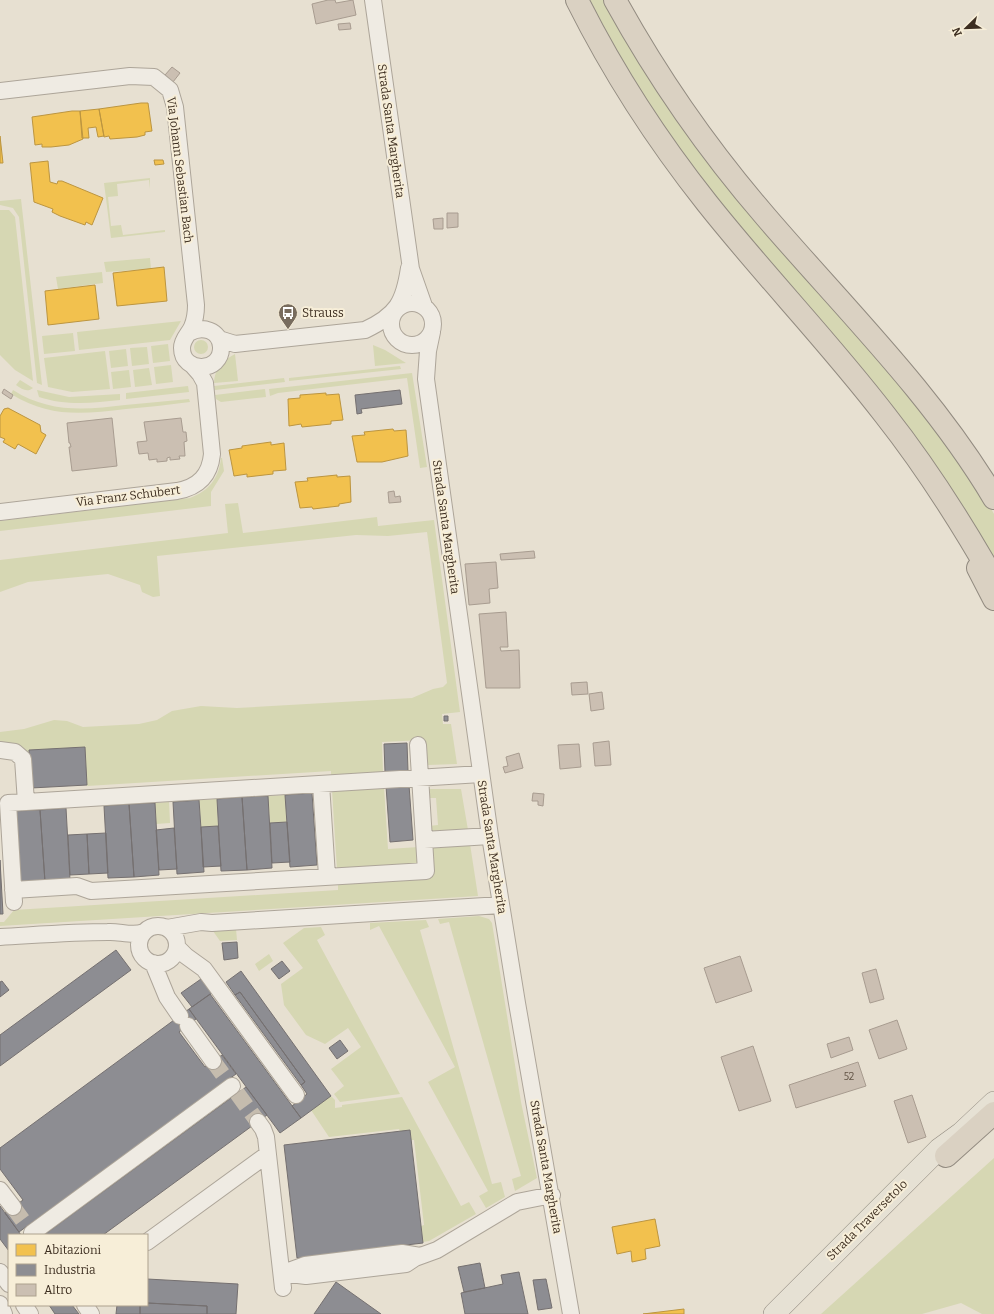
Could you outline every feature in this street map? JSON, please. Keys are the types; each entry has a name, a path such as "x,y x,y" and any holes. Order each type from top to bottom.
{"highway":[{"path":"577,0 620,78 676,162 739,242 881,410 925,469 961,524 994,580"},
{"path":"616,0 668,89 723,165 769,222 907,377 966,454 994,498"},
{"path":"966,454 994,484"},
{"path":"961,524 978,568 994,599"},
{"path":"946,1156 994,1113"}],"main road":[{"name":"Strada Traversetolo","path":"774,1314 939,1149 963,1131 994,1102"},
{"name":"Strada Traversetolo","path":"787,1314 946,1156 963,1131"}],"street":[{"name":"Strada Santa Margherita","path":"373,0 412,275 424,306 432,317 432,332 428,351 426,379 481,774 517,1003 552,1195 571,1314"},
{"name":"Via Johann Sebastian Bach","path":"0,91 130,76 154,77 170,90 175,107 196,305 194,324 189,333"},
{"name":"Strada Santa Margherita","path":"410,262 404,293 390,322 391,329 398,341 417,363 426,379"},
{"path":"219,339 235,344 365,330 378,324 397,309 410,303 424,306"},
{"name":"Via Johann Sebastian Bach","path":"196,305 207,329"},
{"path":"216,361 221,350 219,339 216,335 207,329 195,330 189,333 182,344 182,350 188,362 199,368 216,361 235,344"},
{"path":"365,330 411,346 418,345 429,338 432,332"},
{"name":"Via Franz Schubert","path":"205,383 216,361"},
{"name":"Via Franz Schubert","path":"0,512 177,490 198,484 211,465 212,454 205,383 193,366"},
{"path":"418,745 420,778 426,871 91,891 77,886 13,896 8,803 420,778 481,774"},
{"path":"0,750 15,752 24,759 26,802"},
{"path":"321,784 327,876"},
{"path":"424,840 490,836"},
{"path":"0,937 98,932 136,934 144,932 152,927 167,928 201,922 212,923 501,905"},
{"path":"144,932 140,940 140,950 145,959 160,963 173,957 177,945 188,933 212,923"},
{"path":"167,928 175,936 177,945 186,956 202,967 296,1095"},
{"path":"160,963 167,997 213,1061"},
{"path":"31,1231 232,1087"},
{"path":"258,1122 265,1134 282,1281 306,1276 404,1264 437,1250 517,1202 552,1195"},
{"path":"148,1241 268,1154"},
{"path":"0,1190 13,1207"},
{"path":"0,1272 8,1283"},
{"path":"0,1304 4,1314"}],"green space":[{"path":"585,0 607,0 897,378 989,505 994,514 994,565 683,160"},
{"path":"150,178 150,189 149,180 117,184 118,196 108,197 111,226 121,225 123,235 165,230 165,232 111,238 104,183"},
{"path":"21,199 42,385 37,383 19,217 13,208 0,205 0,201"},
{"path":"0,210 9,210 15,217 33,381 15,370 0,355"},
{"path":"150,258 151,269 106,272 104,262"},
{"path":"102,272 103,283 58,289 56,277"},
{"path":"181,321 170,340 79,350 77,332"},
{"path":"73,333 75,351 44,354 42,336"},
{"path":"201,340 206,342 208,347 206,352 201,354 196,352 194,347 196,342"},
{"path":"168,344 170,361 153,363 151,346"},
{"path":"373,345 385,350 406,363 375,366"},
{"path":"147,347 149,364 132,366 130,348"},
{"path":"126,349 128,366 111,368 109,351"},
{"path":"105,351 110,389 72,392 48,387 44,358"},
{"path":"235,354 238,381 214,383 217,370 227,359"},
{"path":"171,365 173,382 156,384 154,367"},
{"path":"400,366 401,369 289,381 289,378"},
{"path":"149,368 152,385 135,387 133,370"},
{"path":"129,370 131,387 113,389 111,372"},
{"path":"412,373 427,467 420,468 407,378 278,393 270,396 269,389"},
{"path":"284,378 285,382 215,390 214,386"},
{"path":"20,380 33,388 24,390 20,388 16,385"},
{"path":"188,386 189,392 126,399 126,393"},
{"path":"265,389 266,397 221,402 216,399 215,395"},
{"path":"13,390 40,403 81,409 189,399 190,402 81,413 53,411 39,407 25,402 11,394"},
{"path":"37,390 69,397 120,394 120,400 90,403 59,402 39,397"},
{"path":"221,458 224,471 211,492 211,506 0,531 0,521 190,498 203,492 212,483 218,472"},
{"path":"238,503 243,533 377,517 378,526 434,520 460,712 442,714 443,724 451,724 457,764 428,765 425,763 423,740 382,742 383,772 331,775 331,771 87,786 84,747 29,750 29,755 0,746 0,732 24,729 54,720 67,721 83,727 139,724 157,720 172,711 201,706 237,708 412,698 433,689 443,687 447,683 427,532 388,536 356,535 157,556 160,596 153,597 142,592 140,585 108,574 28,582 0,592 0,560 228,533 225,504"},
{"path":"384,787 388,849 419,847 420,865 337,870 332,790"},
{"path":"426,789 461,789 468,830 429,833 429,826 438,825 436,798 427,798"},
{"path":"285,795 287,822 270,823 268,796"},
{"path":"217,799 218,826 201,827 199,800"},
{"path":"169,802 170,823 156,824 155,803"},
{"path":"470,844 478,896 0,926 0,922 4,922 14,910 338,890 338,881 431,876 430,847"},
{"path":"479,916 489,919 492,923 521,1102 537,1178 515,1191 512,1179 521,1176 449,922 440,924 438,919"},
{"path":"426,920 429,927 420,930 492,1184 501,1182 505,1197 486,1208 479,1196 488,1191 428,1082 455,1067 379,926 370,930 370,923"},
{"path":"321,927 325,935 317,940 400,1094 340,1102 334,1094 344,1086 331,1069 361,1047 348,1028 325,1044 306,1035 284,1005 281,984 303,968 283,943 304,928"},
{"path":"236,929 237,940 220,941 213,931"},
{"path":"269,954 273,961 259,971 255,964"},
{"path":"331,1096 335,1100 335,1108 342,1107 342,1105 402,1097 461,1206 469,1202 476,1214 429,1241 423,1242 421,1226 424,1225 414,1140 405,1136 399,1129 329,1137 311,1110"},
{"path":"994,1158 994,1314 982,1314 961,1303 922,1314 821,1314"}],"building: Abitazioni":[{"path":"148,103 152,131 145,132 145,135 137,137 110,139 109,136 104,137 99,109"},
{"path":"99,109 104,136 98,137 96,127 88,128 89,138 82,138 80,111"},
{"path":"80,111 83,139 69,145 42,147 42,144 35,145 32,117"},
{"path":"0,136 3,163 0,163"},
{"path":"154,160 163,160 164,164 155,165"},
{"path":"48,161 50,182 57,184 58,181 62,181 103,198 92,225 86,222 85,225 60,216 52,212 53,209 34,202 30,163"},
{"path":"164,267 167,301 117,306 113,273"},
{"path":"95,285 99,319 48,325 45,291"},
{"path":"326,393 326,395 339,394 343,420 331,421 331,424 302,427 301,424 289,426 288,399 300,398 300,395"},
{"path":"8,408 40,425 41,432 46,435 36,454 18,444 15,449 3,442 5,439 0,437 0,416 4,409"},
{"path":"393,429 394,431 406,430 408,456 382,462 357,462 352,436 365,435 364,432"},
{"path":"271,442 271,445 284,443 286,470 273,471 273,474 247,477 247,474 234,476 229,450 242,448 242,446"},
{"path":"337,475 337,477 350,476 351,502 339,504 339,506 313,509 312,507 300,508 295,482 308,481 307,478"},
{"path":"655,1219 660,1246 645,1249 646,1259 632,1262 631,1251 617,1254 612,1227"},
{"path":"684,1309 684,1314 643,1314"}],"building: Industria":[{"path":"400,390 402,404 361,409 362,413 357,414 355,395"},
{"path":"444,716 448,716 448,721 444,721"},
{"path":"407,743 408,771 385,772 384,744"},
{"path":"85,747 87,785 31,788 29,750"},
{"path":"409,785 413,840 390,842 386,786"},
{"path":"312,793 317,865 290,867 285,795"},
{"path":"268,796 272,868 247,870 242,797"},
{"path":"242,797 247,870 221,871 217,799"},
{"path":"199,800 204,872 177,874 173,802"},
{"path":"155,803 159,875 134,877 129,804"},
{"path":"129,804 134,877 108,878 104,806"},
{"path":"66,808 70,880 45,882 40,810"},
{"path":"40,810 45,882 20,884 15,811"},
{"path":"287,822 290,862 272,863 270,823"},
{"path":"218,826 221,866 203,867 201,827"},
{"path":"174,828 177,869 159,870 156,830"},
{"path":"106,833 108,873 89,874 87,834"},
{"path":"87,834 89,874 70,875 68,835"},
{"path":"0,860 3,914 0,914"},
{"path":"237,942 238,958 224,960 222,943"},
{"path":"116,950 131,970 0,1066 0,1035"},
{"path":"282,961 290,971 279,979 271,969"},
{"path":"241,971 331,1096 301,1118 292,1106 307,1094 301,1085 305,1082 240,992 235,995 226,982"},
{"path":"201,979 212,993 192,1007 181,993"},
{"path":"2,981 9,990 0,997 0,982"},
{"path":"240,992 305,1082 301,1085 235,995"},
{"path":"210,994 301,1118 280,1133 189,1009"},
{"path":"189,1009 196,1019 179,1032 205,1067 222,1055 236,1074 19,1232 5,1213 23,1200 0,1169 0,1148"},
{"path":"340,1040 348,1051 337,1059 329,1048"},
{"path":"246,1087 267,1115 104,1234 45,1234"},
{"path":"410,1130 423,1243 297,1258 284,1145"},
{"path":"0,1206 20,1234 8,1234 8,1250 0,1239"},
{"path":"480,1263 485,1288 464,1292 458,1267"},
{"path":"519,1272 528,1314 465,1314 461,1293 503,1284 501,1275"},
{"path":"148,1279 238,1284 236,1314 207,1314 207,1306 148,1303"},
{"path":"546,1279 552,1308 538,1310 533,1280"},
{"path":"336,1282 381,1314 314,1314"},
{"path":"148,1303 207,1306 207,1314 140,1314 140,1306 148,1306"},
{"path":"50,1306 73,1306 79,1314 55,1314"},
{"path":"117,1306 140,1306 140,1314 116,1314"}],"building: Altro":[{"path":"335,0 336,3 353,0 356,15 316,24 312,4"},
{"path":"350,23 351,29 339,30 338,24"},
{"path":"172,67 180,73 173,82 165,75"},
{"path":"447,213 458,213 458,227 447,228"},
{"path":"443,218 443,229 434,229 433,219"},
{"path":"4,389 13,395 11,399 2,393"},
{"path":"112,418 117,466 72,471 69,447 71,447 69,443 67,423"},
{"path":"181,418 183,432 186,432 187,441 184,442 185,456 179,456 180,459 170,460 170,457 167,458 167,461 157,462 157,459 149,460 148,453 139,454 137,442 147,441 144,422"},
{"path":"394,491 395,497 400,496 401,502 389,503 388,492"},
{"path":"534,551 535,558 501,560 500,554"},
{"path":"496,562 498,588 489,589 490,603 469,605 465,564"},
{"path":"506,612 508,647 500,647 501,651 519,650 520,688 486,688 479,614"},
{"path":"587,682 588,694 572,695 571,683"},
{"path":"602,692 604,709 591,711 589,694"},
{"path":"609,741 611,765 595,766 593,743"},
{"path":"579,744 581,767 560,769 558,745"},
{"path":"519,753 523,768 505,773 503,767 508,766 506,757"},
{"path":"533,793 544,794 543,806 538,805 538,801 532,801"},
{"path":"740,956 752,991 716,1003 704,968"},
{"path":"876,969 884,999 870,1003 862,973"},
{"path":"897,1020 907,1049 879,1059 869,1030"},
{"path":"849,1037 853,1050 831,1058 827,1044"},
{"path":"753,1046 771,1101 739,1111 721,1057"},
{"path":"858,1062 866,1086 796,1108 789,1085"},
{"path":"912,1095 926,1137 908,1143 894,1101"}],"tunnel":[{"path":"213,1061 227,1080"},
{"path":"237,1093 258,1122"},
{"path":"13,1207 27,1226"}],"place":[{"name":"Strauss","path":"288,330"}]}
